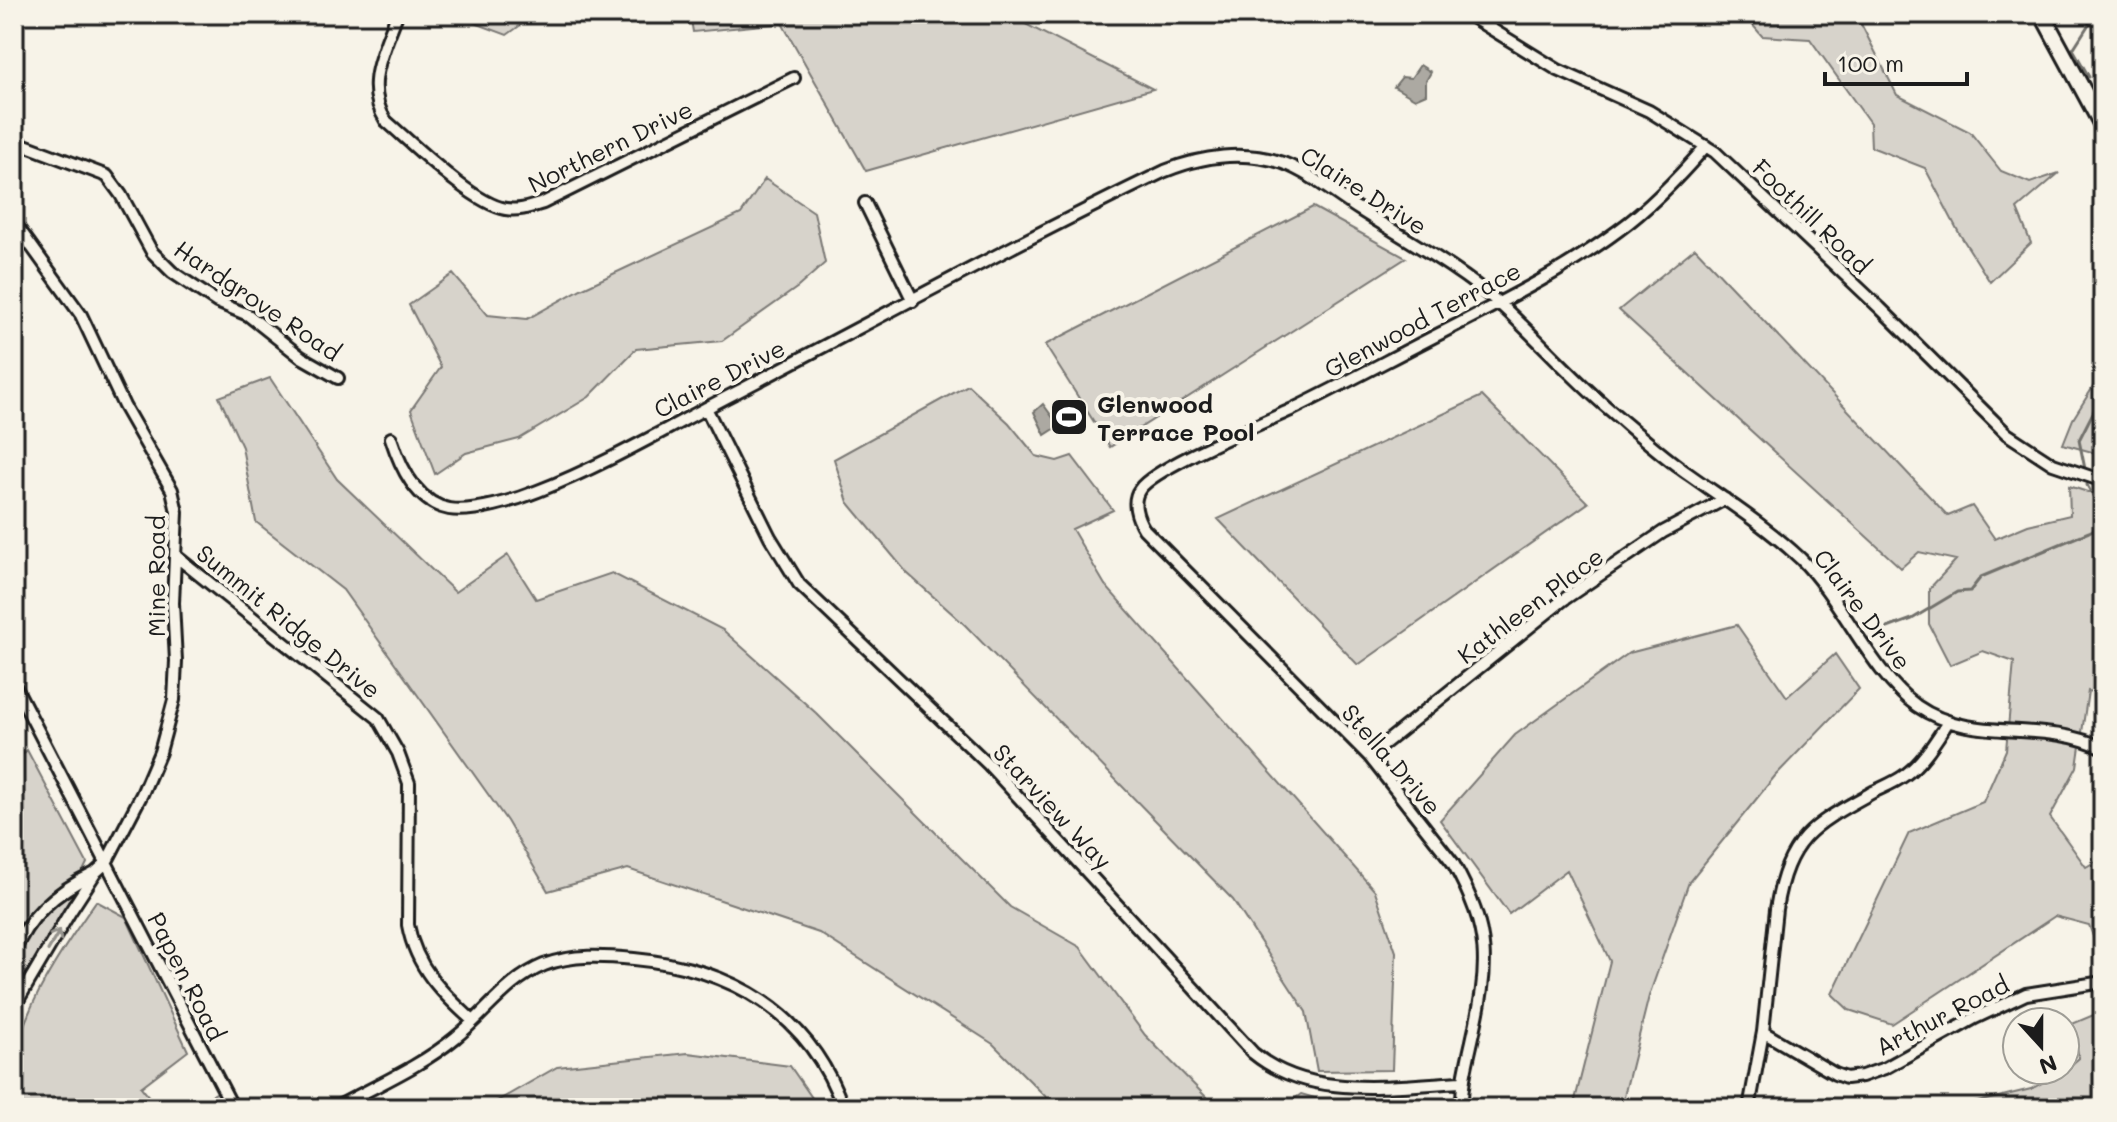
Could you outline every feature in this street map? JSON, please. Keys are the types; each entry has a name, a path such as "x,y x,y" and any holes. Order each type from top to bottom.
{"highway":[{"path":"2042,14 2103,127"}],"street":[{"name":"Northern Drive","path":"397,14 375,78 374,91 380,112 386,121 469,191 507,209 523,209 543,203 794,78"},
{"name":"Foothill Road","path":"1467,14 1558,70 1649,111 1706,146 1756,189 2007,434 2053,464 2103,481"},
{"name":"Hardgrove Road","path":"14,141 107,176 152,252 172,272 217,302 248,315 301,357 338,378"},
{"name":"Glenwood Terrace","path":"1137,496 1140,489 1163,471 1295,408 1565,266 1619,230 1686,169 1706,146"},
{"name":"Claire Drive","path":"391,438 404,472 426,498 450,509 507,502 538,492 1165,171 1198,160 1256,157 1294,168 1499,303 1607,408 1687,474 1766,529 1802,560 1837,602 1890,680 1907,698 1948,722 1971,728 2049,731 2072,735 2103,748"},
{"path":"865,203 913,301"},
{"name":"Mine Road","path":"14,222 81,315 124,406 172,490 177,512 173,603 176,682 167,733 142,794 106,863"},
{"name":"Starview Way","path":"706,408 770,537 799,584 989,765 1253,1053 1270,1066 1314,1083 1379,1086 1463,1082"},
{"name":"Stella Drive","path":"1137,496 1136,511 1144,529 1369,756 1453,863 1475,910 1486,961 1483,990 1463,1082 1462,1108"},
{"name":"Kathleen Place","path":"1369,756 1563,600 1663,532 1725,499"},
{"name":"Summit Ridge Drive","path":"177,557 378,718 398,753 409,783 410,938 420,964 432,981 473,1021"},
{"name":"Papen Road","path":"14,684 233,1108"},
{"path":"1749,1108 1763,1032 1779,891 1800,843 1823,820 1905,775 1948,722"},
{"path":"14,953 17,943 40,910 62,889 96,872 106,863"},
{"path":"14,1007 96,872"},
{"path":"335,1108 434,1053 518,979 545,965 578,957 601,956 681,966 725,980 766,1001 811,1046 843,1108"},
{"name":"Arthur Road","path":"1763,1032 1835,1074 1846,1078 1862,1076 1885,1068 1975,1018 2026,994 2103,982"}],"shaded area":[{"path":"451,14 536,14 507,35"},
{"path":"690,14 1006,14 1153,89 866,171 782,23 693,32"},
{"path":"1756,14 1856,14 1897,95 1970,132 2001,171 2030,183 2059,173 2017,209 2031,243 1990,282 1959,233 1925,168 1871,147 1870,123 1810,39 1762,36 1750,22"},
{"path":"1420,65 1431,72 1426,81 1426,94 1415,99 1394,87 1402,77 1411,78"},
{"path":"765,179 814,212 825,263 798,287 722,341 636,349 589,397 519,439 466,453 435,474 411,410 441,367 409,305 453,274 488,315 527,319 581,289 741,214"},
{"path":"1313,207 1406,258 1110,447 1045,345"},
{"path":"1695,248 1948,516 1972,506 1995,539 2028,525 2070,515 2069,486 2103,497 2103,694 2088,691 2077,767 2050,817 2086,867 2103,857 2103,965 2089,925 2055,916 1892,1024 1849,1010 1832,994 1909,833 1983,802 2006,750 2014,662 1983,651 1950,665 1929,624 1929,589 1956,560 1919,552 1901,568 1619,310"},
{"path":"2103,371 2103,455 2063,444 2073,419"},
{"path":"270,378 337,479 455,592 508,555 536,599 612,573 723,630 816,713 1010,907 1080,947 1145,1035 1217,1108 1057,1108 993,1044 819,933 628,869 548,891 507,821 343,590 256,522 242,447 219,397"},
{"path":"968,385 1009,423 1036,456 1057,461 1072,456 1113,510 1072,529 1105,585 1375,891 1396,952 1392,1070 1317,1071 1306,1012 1233,900 965,625 907,573 848,502 834,459"},
{"path":"1482,396 1588,503 1358,665 1218,519"},
{"path":"1043,404 1059,426 1045,435 1034,412"},
{"path":"1737,625 1787,697 1835,654 1859,689 1775,776 1689,882 1649,996 1621,1108 1583,1108 1575,1100 1610,961 1567,870 1509,914 1440,820 1515,735 1629,653"},
{"path":"27,750 87,863 14,1015 14,763"},
{"path":"96,901 126,917 188,1051 141,1087 158,1108 92,1108 87,1102 64,1108 14,1108 14,1064 26,1021 46,978"},
{"path":"2103,1011 2103,1108 1953,1108 2036,1086 2081,1086 2081,1020"},
{"path":"688,1053 790,1066 819,1108 730,1108 719,1099 701,1108 485,1108 557,1067"},
{"path":"218,1092 226,1108 187,1108"},
{"path":"1301,1094 1342,1106 1342,1108 1282,1108"}],"waterway":[{"path":"2089,77 2073,49 2089,24 2091,14"},
{"path":"2094,87 2103,104"},
{"path":"2085,469 2079,440 2103,393"},
{"path":"2087,485 2103,514"},
{"path":"1871,634 1912,619 1957,592 1970,591 1981,577 2101,526 2103,516"}],"place":[{"name":"Glenwood Terrace Pool","path":"1069,417"}]}
